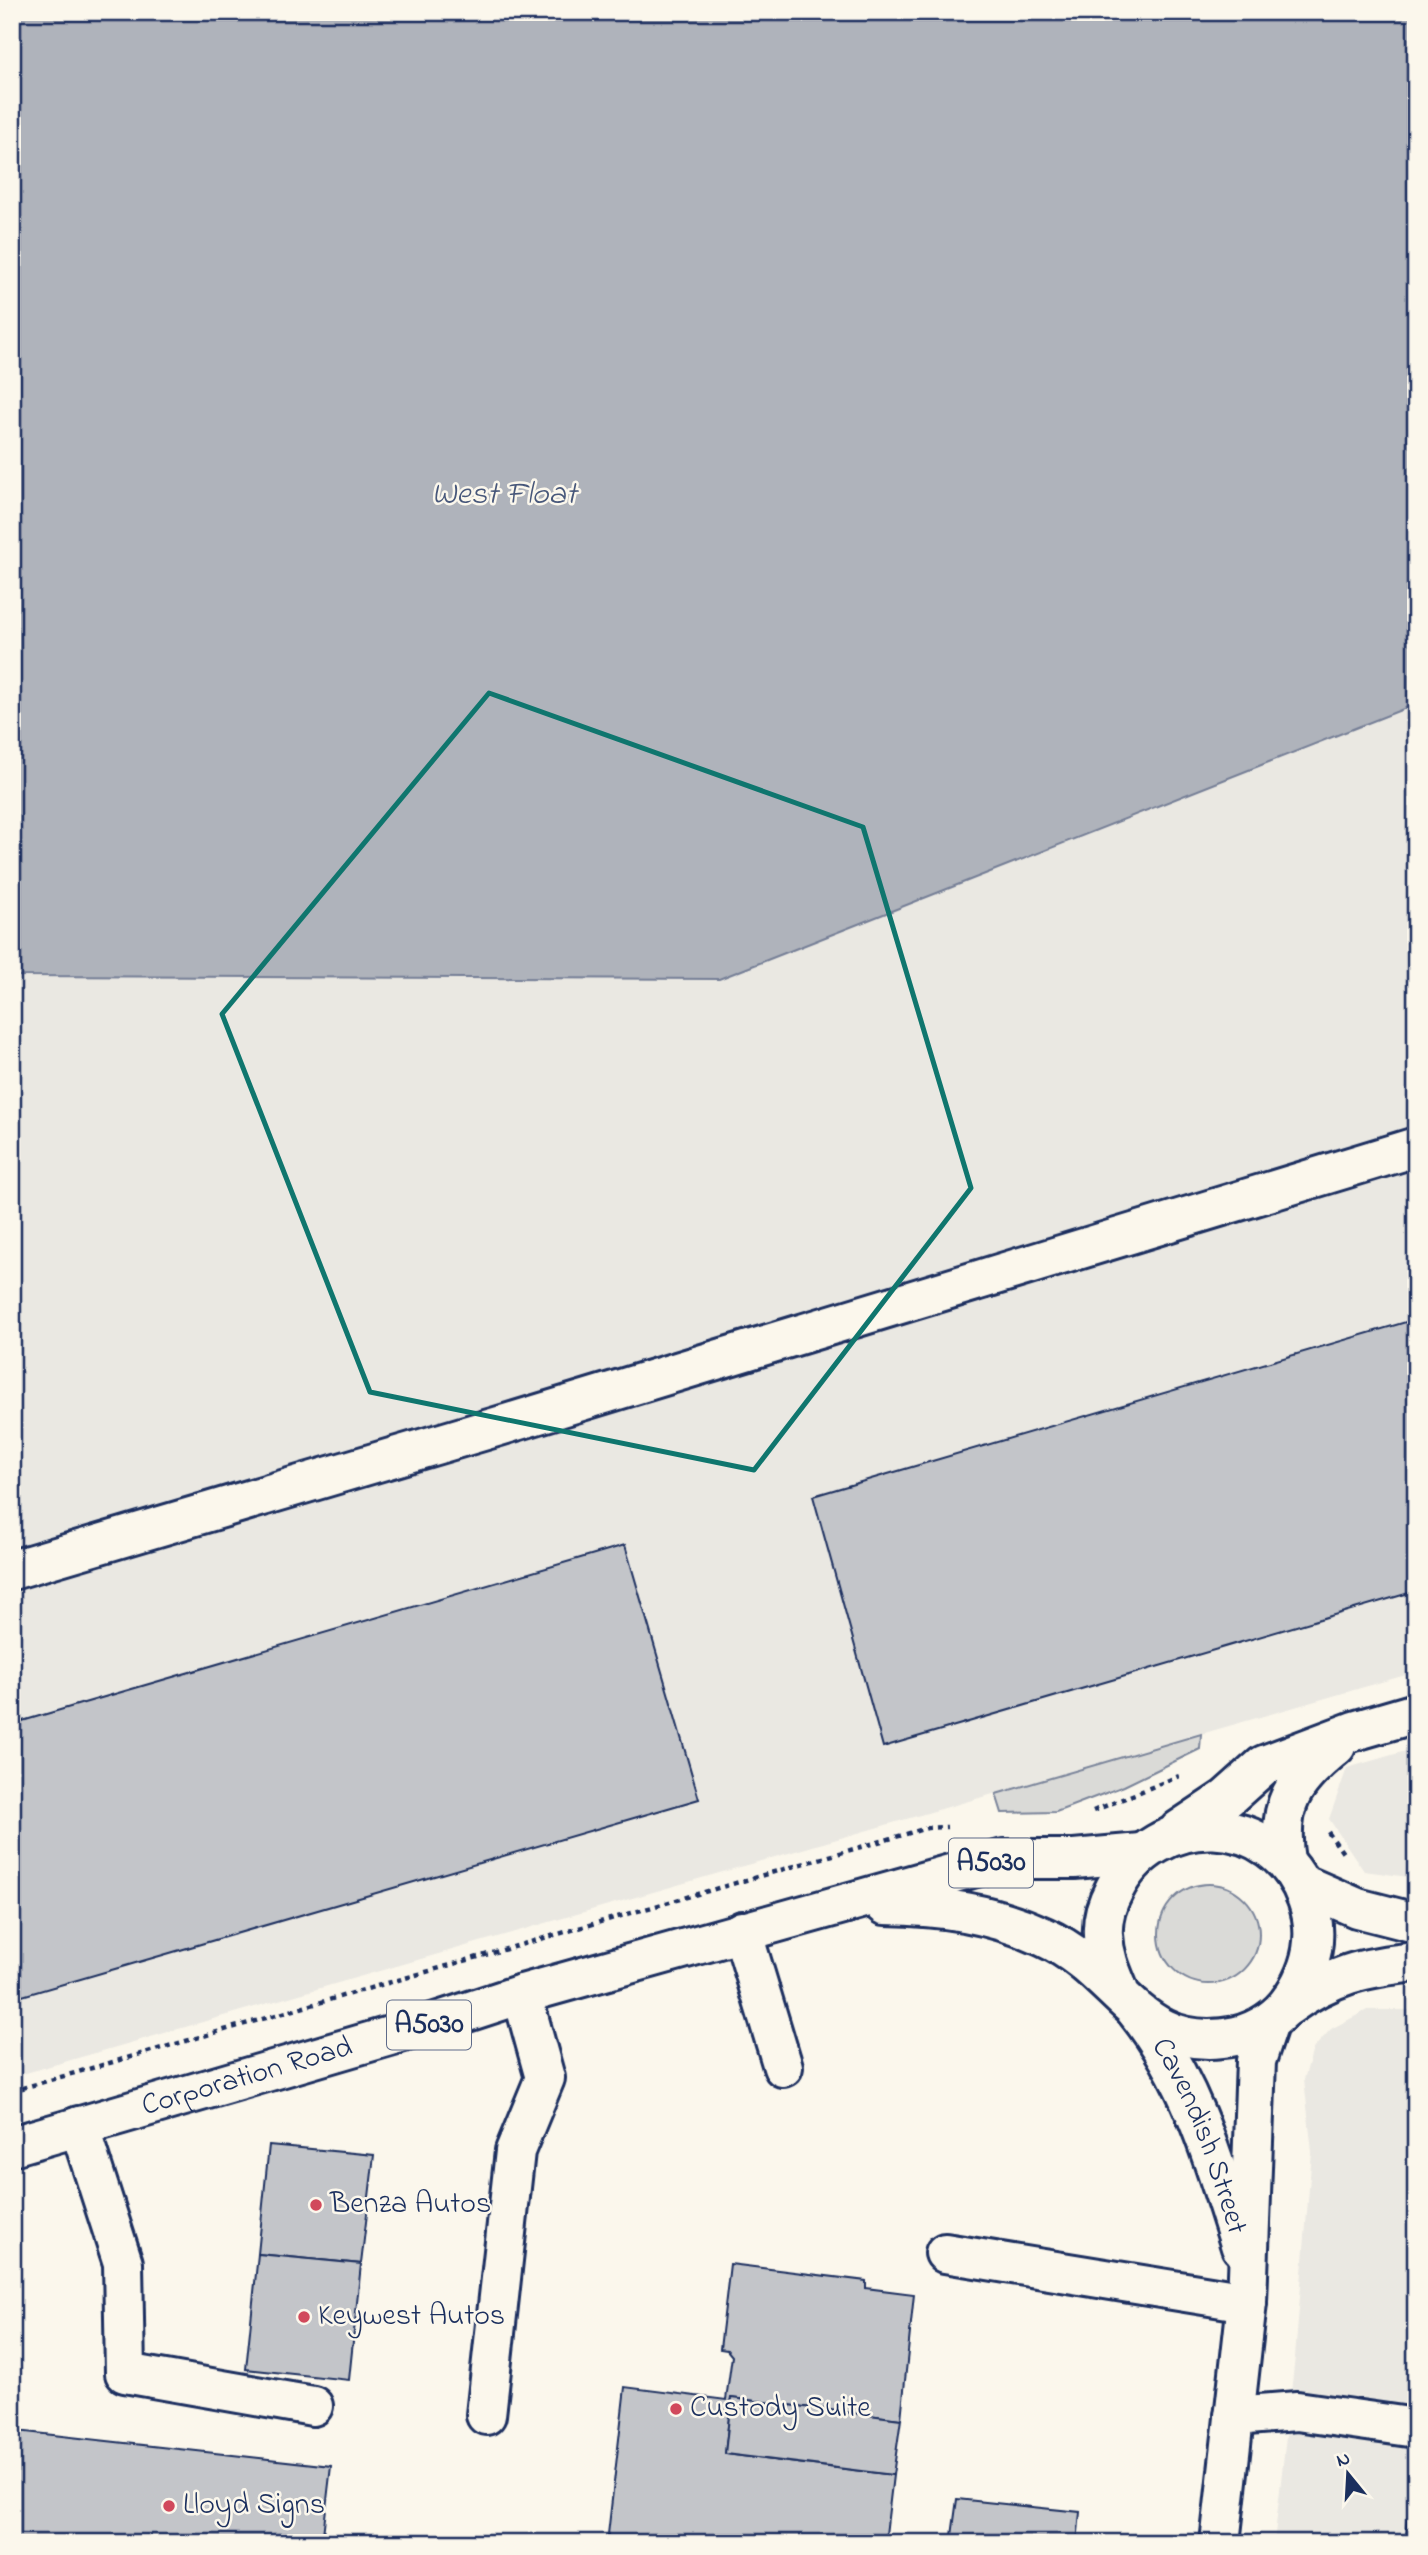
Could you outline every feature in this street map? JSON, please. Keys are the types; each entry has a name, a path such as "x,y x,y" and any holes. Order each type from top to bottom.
{"main road":[{"path":"12,1570 496,1427 1416,1147"},
{"name":"Corporation Road","path":"12,2146 424,2026 522,1994 1004,1859 1074,1860 1153,1845 1217,1806 1264,1765 1354,1731 1416,1713"},
{"name":"Corporation Road","path":"1293,1872 1282,1824 1293,1790 1314,1764 1354,1731"},
{"path":"1416,1923 1357,1908 1293,1872 1265,1844 1241,1833 1216,1829 1190,1831 1153,1845 1121,1876 1112,1894 1102,1932 1107,1962 1128,2002 1169,2032 1187,2038 1215,2040 1243,2034 1278,2014 1316,1985 1381,1965 1416,1962"},
{"path":"1278,2014 1305,1979 1314,1947 1313,1914 1293,1872"},
{"name":"Corporation Road","path":"845,1904 937,1906 999,1919 1066,1948 1091,1964 1128,2002"},
{"path":"742,1931 783,2067"},
{"path":"486,2415 515,2151 545,2078 522,1994"},
{"name":"Cavendish Street","path":"1128,2002 1163,2048 1191,2100 1213,2160 1247,2286"},
{"name":"Cavendish Street","path":"1220,2543 1247,2286 1256,2061 1278,2014"},
{"path":"79,2126 123,2263 125,2372 313,2406"},
{"path":"945,2253 1247,2286"},
{"path":"1234,2416 1297,2411 1416,2428"}],"path":[{"path":"1089,1813 1136,1791 1186,1773"}],"highlighted area":[{"path":"489,693 863,827 971,1188 754,1470 370,1392 222,1014"}],"shaded area":[{"path":"1416,704 1416,1672 12,2077 12,976 719,979"},
{"path":"1201,1734 1200,1749 1124,1786 1056,1812 1002,1813 996,1794"},
{"path":"1416,1748 1416,1878 1364,1871 1329,1819 1347,1768"},
{"path":"1209,1884 1228,1887 1245,1898 1256,1915 1259,1934 1256,1953 1245,1970 1228,1981 1209,1984 1190,1981 1173,1970 1162,1953 1159,1934 1162,1915 1173,1898 1190,1887"},
{"path":"1367,2010 1416,2010 1416,2543 1274,2543 1295,2357 1312,2152 1304,2079 1313,2049 1331,2029"}],"water":[{"name":"West Float","path":"12,12 1416,12 1416,704 719,979 12,976"}],"building":[{"path":"1416,1319 1416,1591 883,1747 813,1496"},
{"path":"625,1545 699,1799 12,1999 12,1724"},
{"name":"Benza Autos","path":"269,2145 374,2155 361,2264 258,2254"},
{"name":"Keywest Autos","path":"258,2254 361,2264 349,2380 246,2369"},
{"name":"Custody Suite","path":"730,2264 866,2281 866,2288 914,2294 901,2419 731,2398 725,2454 893,2475 885,2543 607,2543 625,2387 726,2400 732,2356 727,2350 720,2349"},
{"path":"731,2398 901,2419 893,2475 725,2454"},
{"name":"Lloyd Signs","path":"17,2431 331,2466 322,2543 39,2543 12,2540 12,2472"},
{"path":"957,2499 1080,2512 1077,2543 951,2543"},
{"path":"1410,2505 1416,2506 1416,2543 1405,2543"}],"place":[{"name":"Benza Autos","path":"316,2205"},
{"name":"Keywest Autos","path":"304,2317"},
{"name":"Custody Suite","path":"676,2409"},
{"name":"Lloyd Signs","path":"169,2506"}]}
